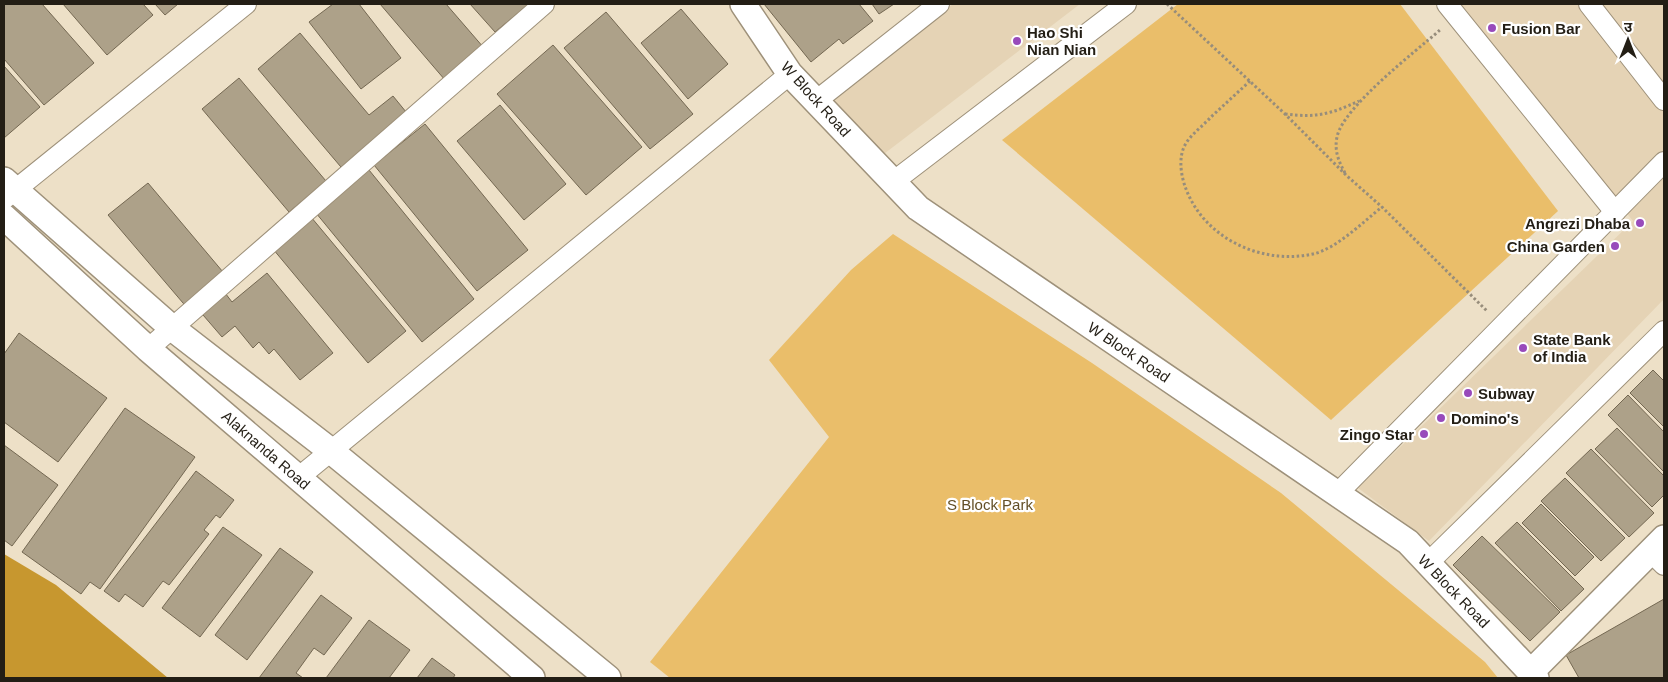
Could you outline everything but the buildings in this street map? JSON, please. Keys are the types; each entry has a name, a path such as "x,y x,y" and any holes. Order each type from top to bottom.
{"street":[{"path":"246,4 7,189 172,328 331,451 608,678"},
{"path":"148,349 544,4"},
{"name":"W Block Road","path":"743,4 790,74 918,208 1408,542 1534,675"},
{"path":"816,101 939,4"},
{"path":"893,182 1126,4"},
{"path":"1589,4 1664,100"},
{"path":"1452,10 1615,212"},
{"path":"298,478 790,74"},
{"path":"1337,494 1664,162"},
{"name":"Alaknanda Road","path":"4,217 148,349 532,678"},
{"path":"1428,563 1664,331"},
{"path":"1534,675 1660,552"}],"path":[{"path":"1166,4 1285,114 1502,326"},
{"path":"1347,176 1337,158 1337,136 1342,124 1359,101 1452,10"},
{"path":"1250,81 1196,132 1185,146 1182,157 1182,180 1188,196 1195,210 1216,232 1242,247 1263,253 1285,256 1311,254 1322,252 1333,245 1382,207"},
{"path":"1285,114 1300,116 1320,115 1337,111 1359,101"}],"shaded area":[{"path":"953,4 1080,4 876,160 829,101"},
{"path":"1460,4 1664,4 1664,299 1429,541 1358,488 1633,221"},
{"path":"4,554 56,585 168,678 4,678"}],"green space":[{"path":"1178,4 1400,4 1558,211 1331,420 1002,140"},
{"name":"S Block Park","path":"893,234 1092,363 1281,493 1485,662 1498,678 670,678 650,662 829,437 769,360 851,270"}],"place":[{"name":"Fusion Bar","path":"1492,28"},
{"name":"Hao Shi Nian Nian","path":"1017,41"},
{"name":"Angrezi Dhaba","path":"1640,223"},
{"name":"China Garden","path":"1615,246"},
{"name":"State Bank of India","path":"1523,348"},
{"name":"Subway","path":"1468,393"},
{"name":"Domino's","path":"1441,418"},
{"name":"Zingo Star","path":"1424,434"}]}
